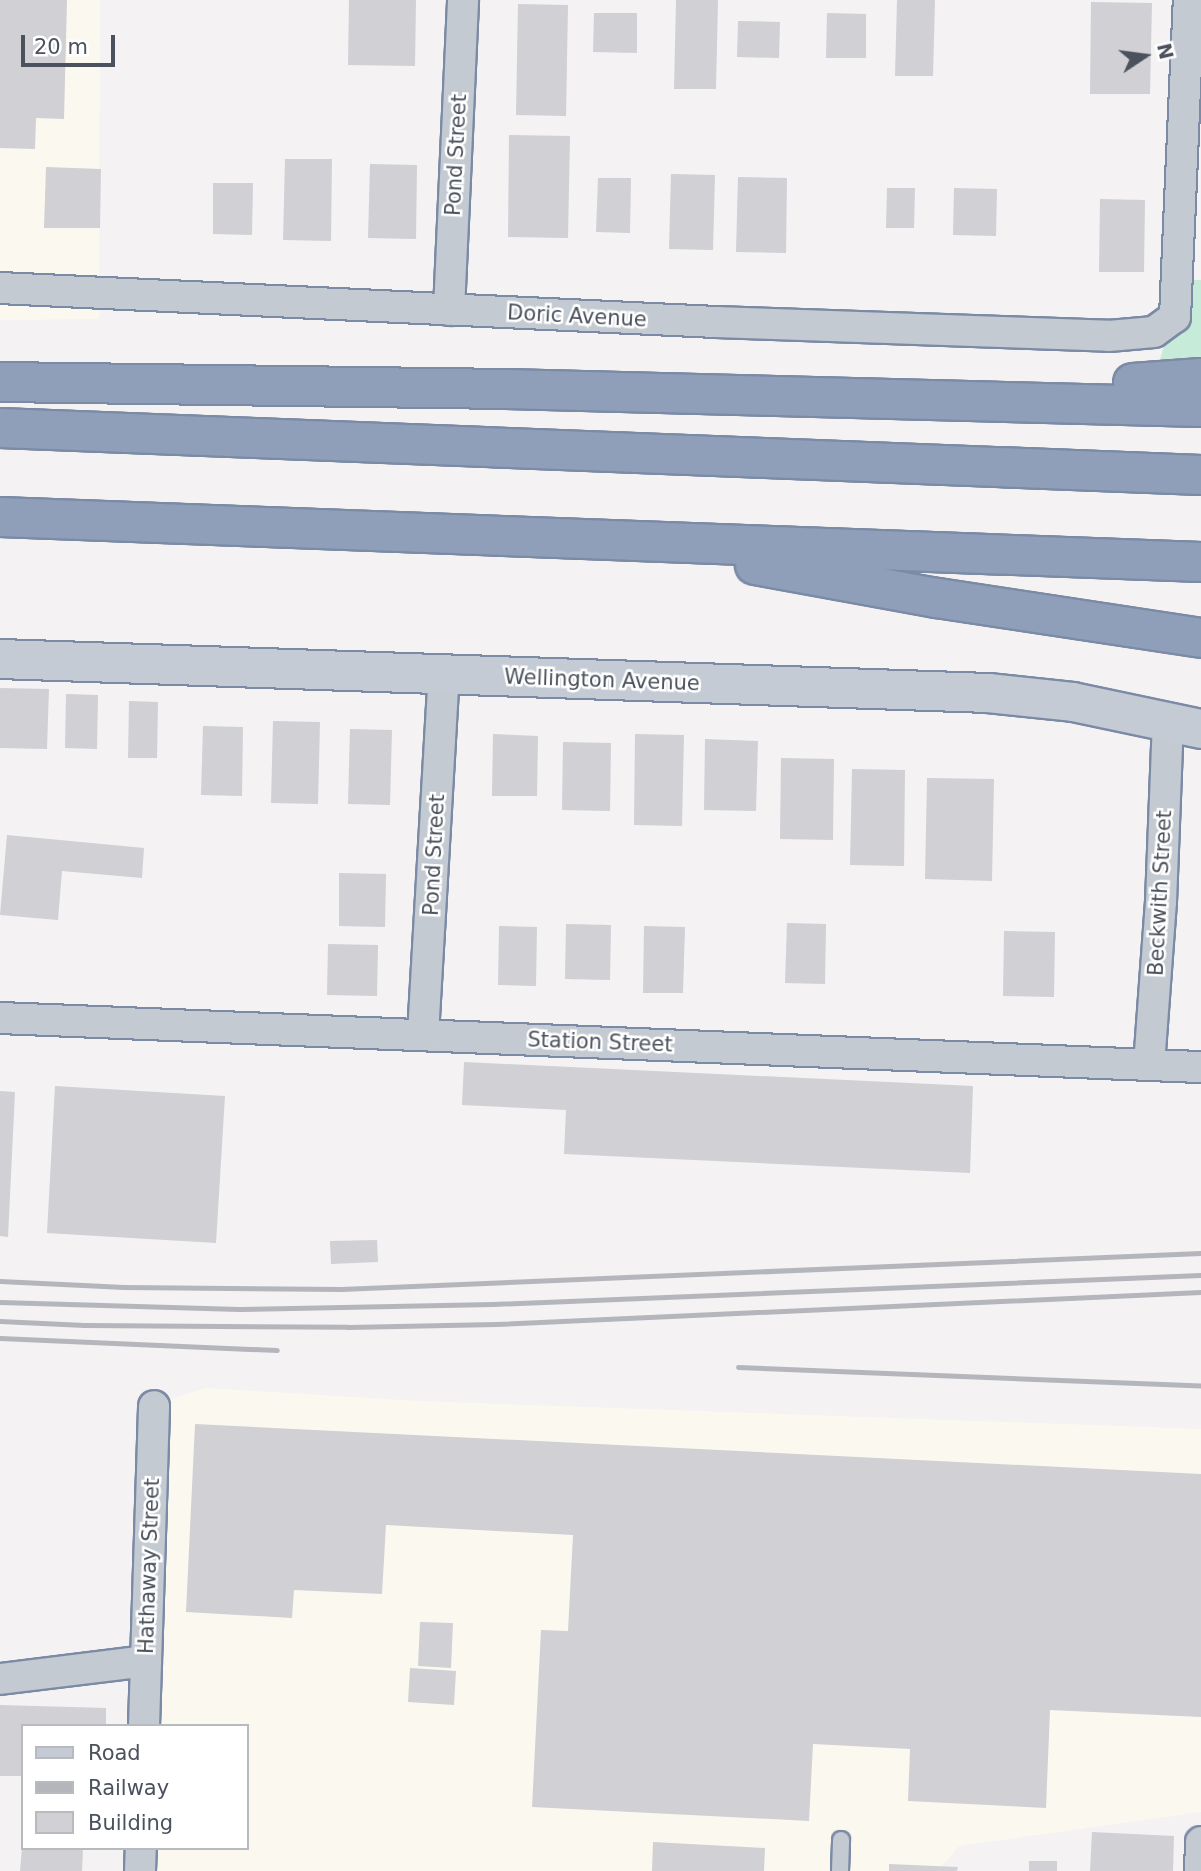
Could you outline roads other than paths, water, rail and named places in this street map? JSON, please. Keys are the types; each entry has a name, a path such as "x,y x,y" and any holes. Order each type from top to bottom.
{"highway":[{"path":"506,388 1140,383 1201,378"},
{"path":"0,382 506,388 1201,407"},
{"path":"0,428 1201,475"},
{"path":"0,517 1201,562"},
{"path":"618,541 937,598 1201,638"}],"street":[{"name":"Pond Street","path":"449,310 463,0"},
{"name":"Doric Avenue","path":"0,288 449,310 1109,336 1154,332 1175,317 1189,0"},
{"name":"Wellington Avenue","path":"0,659 988,694 1073,702 1185,725"},
{"name":"Pond Street","path":"423,1035 444,675"},
{"name":"Beckwith Street","path":"1149,1065 1161,902 1185,725"},
{"name":"Station Street","path":"0,1018 1201,1067"},
{"name":"Hathaway Street","path":"144,1724 154,1406"},
{"path":"0,1679 146,1661"},
{"path":"1200,1871 1201,1842"},
{"path":"141,1850 141,1871"}],"lane":[{"path":"840,1871 841,1840"}],"railway":[{"path":"0,1281 124,1287 341,1289 1201,1253"},
{"path":"0,1302 239,1309 493,1304 1201,1275"},
{"path":"0,1321 84,1325 348,1327 496,1324 1201,1292"},
{"path":"0,1338 277,1350"},
{"path":"738,1367 1201,1386"}]}
